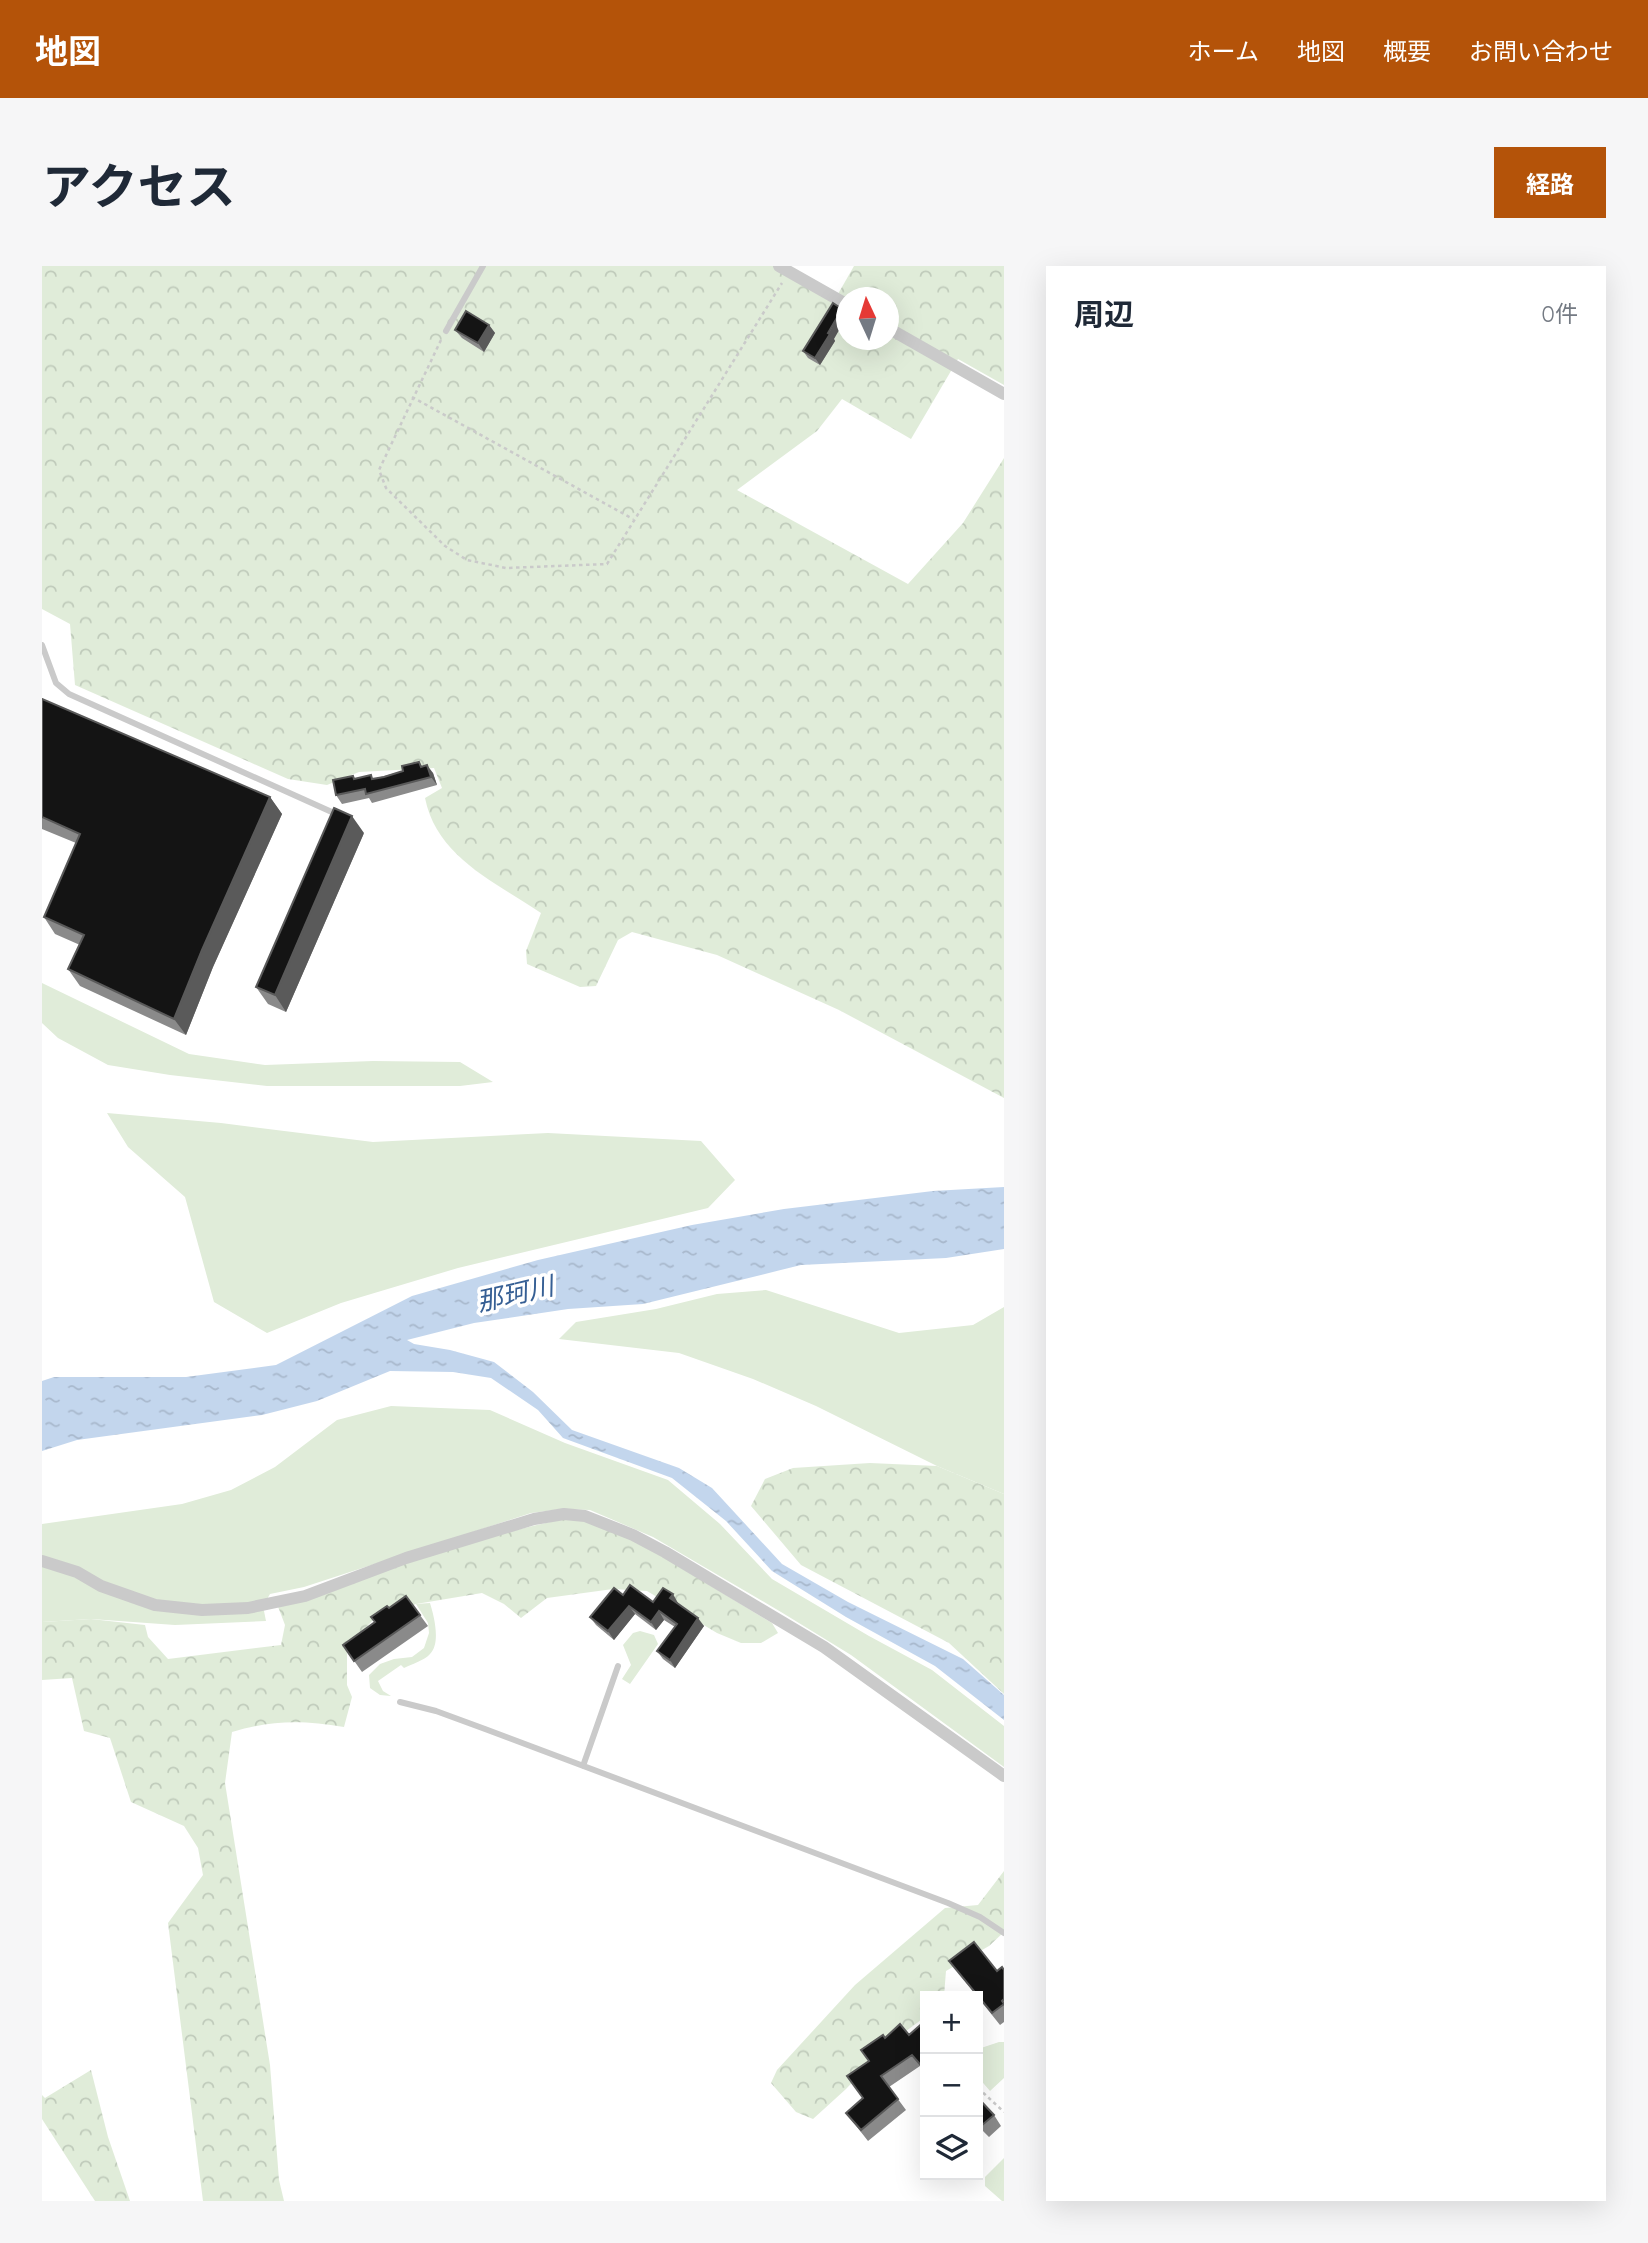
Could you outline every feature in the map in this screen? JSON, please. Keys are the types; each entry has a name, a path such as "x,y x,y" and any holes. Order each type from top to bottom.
{"street":[{"path":"784,269 836,298"},
{"path":"899,334 1004,394"},
{"path":"42,1561 77,1572 101,1587 155,1605 202,1610 248,1608 305,1596 406,1558 534,1519 564,1514 585,1516 625,1531 665,1552 824,1647 1004,1776"}],"lane":[{"path":"446,331 483,266"},
{"path":"42,645 56,683 69,694 334,813"},
{"path":"583,1766 618,1666"},
{"path":"400,1702 436,1711 948,1903 980,1917 1004,1933"}],"path":[{"path":"446,331 379,470 386,488 445,546 467,559 506,568 607,564 633,519 668,468 784,269"},
{"path":"412,397 633,519"},
{"path":"983,2093 1004,2112"}],"green space":[{"path":"42,266 788,266 836,293 836,350 899,350 899,287 842,287 854,266 1004,266 1004,385 958,359 911,439 842,399 817,431 737,490 908,584 963,523 1004,458 1004,1098 839,1010 717,955 632,932 618,940 596,986 580,987 527,964 526,951 541,913 471,866 455,853 442,837 425,798 442,788 434,768 359,772 327,785 288,779 75,685 70,624 42,609"},
{"path":"42,983 189,1054 265,1065 373,1061 460,1062 493,1082 460,1086 267,1086 108,1065 58,1038 42,1023"},
{"path":"107,1113 221,1123 373,1142 548,1133 701,1141 735,1180 708,1208 458,1268 341,1303 267,1333 214,1302 185,1197 128,1147"},
{"path":"766,1290 899,1333 973,1325 1004,1307 1004,1494 937,1466 816,1406 753,1379 679,1353 559,1339 576,1322 656,1309 717,1294"},
{"path":"391,1406 490,1410 565,1443 668,1480 720,1524 772,1579 932,1670 1004,1726 1004,1767 851,1655 653,1537 590,1510 562,1509 531,1513 304,1587 270,1594 263,1606 266,1621 175,1625 91,1619 42,1622 42,1524 182,1504 231,1490 275,1467 337,1420"},
{"path":"870,1463 937,1466 1004,1494 1004,1694 949,1643 801,1565 751,1506 765,1479 793,1468"},
{"path":"563,1519 588,1520 642,1544 772,1623 778,1633 761,1643 741,1643 717,1633 647,1591 613,1589 547,1598 521,1618 504,1604 482,1593 416,1604 375,1618 347,1647 347,1685 352,1697 344,1727 288,1722 232,1732 225,1783 270,2065 279,2180 284,2201 203,2201 168,1923 203,1875 198,1848 184,1826 131,1802 110,1738 84,1731 72,1678 42,1680 42,1622 91,1619 145,1625 148,1637 168,1659 281,1645 285,1625 277,1604 455,1547"},
{"path":"430,1603 436,1629 433,1649 425,1658 404,1668 401,1665 378,1681 383,1691 391,1696 380,1695 370,1688 369,1675 380,1664 412,1657 424,1648 429,1633 428,1623 416,1604"},
{"path":"640,1631 654,1635 658,1644 630,1684 622,1679 631,1665 623,1645 633,1633"},
{"path":"1004,1871 1004,1932 989,1946 946,1971 944,1991 920,1991 920,2021 890,2043 813,2119 796,2112 771,2083 777,2070 855,1985 945,1908 978,1905"},
{"path":"1004,2042 1004,2078 990,2091 983,2083 983,2047"},
{"path":"91,2070 108,2137 130,2201 95,2201 42,2119 42,2095 45,2098"},
{"path":"1004,2158 1002,2201 985,2186 985,2177"}],"water":[{"name":"那珂川","path":"1004,1187 1004,1249 946,1258 801,1265 643,1304 568,1309 474,1323 407,1340 414,1344 494,1362 533,1392 572,1430 679,1468 712,1488 782,1564 848,1602 963,1659 1004,1695 1004,1720 935,1666 846,1617 772,1571 726,1521 672,1478 563,1438 538,1410 491,1378 453,1372 390,1371 317,1401 262,1415 77,1440 42,1451 42,1381 54,1377 186,1377 276,1365 412,1296 538,1260 692,1225 784,1209 933,1191"}],"building":[{"path":"833,303 836,305 836,319 815,358 803,351"},
{"path":"466,311 489,325 478,343 455,330"},
{"path":"42,699 270,797 174,1019 68,969 84,935 44,917 80,834 42,817"},
{"path":"419,762 421,767 427,765 431,777 366,794 365,789 336,795 333,780 353,776 354,779 371,775 372,779 384,777 403,771 402,766"},
{"path":"334,808 352,816 275,995 256,987"},
{"path":"630,1585 653,1602 663,1588 673,1594 670,1598 698,1618 670,1660 657,1651 677,1624 659,1611 651,1622 629,1606 608,1631 590,1617 614,1588 623,1595"},
{"path":"406,1596 420,1615 354,1661 343,1645 375,1622 371,1617"},
{"path":"974,1942 997,1971 1002,1967 1004,1970 1004,2004 992,2013 983,2002 983,1991 974,1991 949,1961"},
{"path":"900,2024 909,2035 920,2025 920,2064 912,2055 881,2076 898,2099 861,2130 846,2113 863,2098 847,2076 869,2061 861,2050 883,2035 885,2038"},
{"path":"983,2103 994,2115 983,2124"}]}
